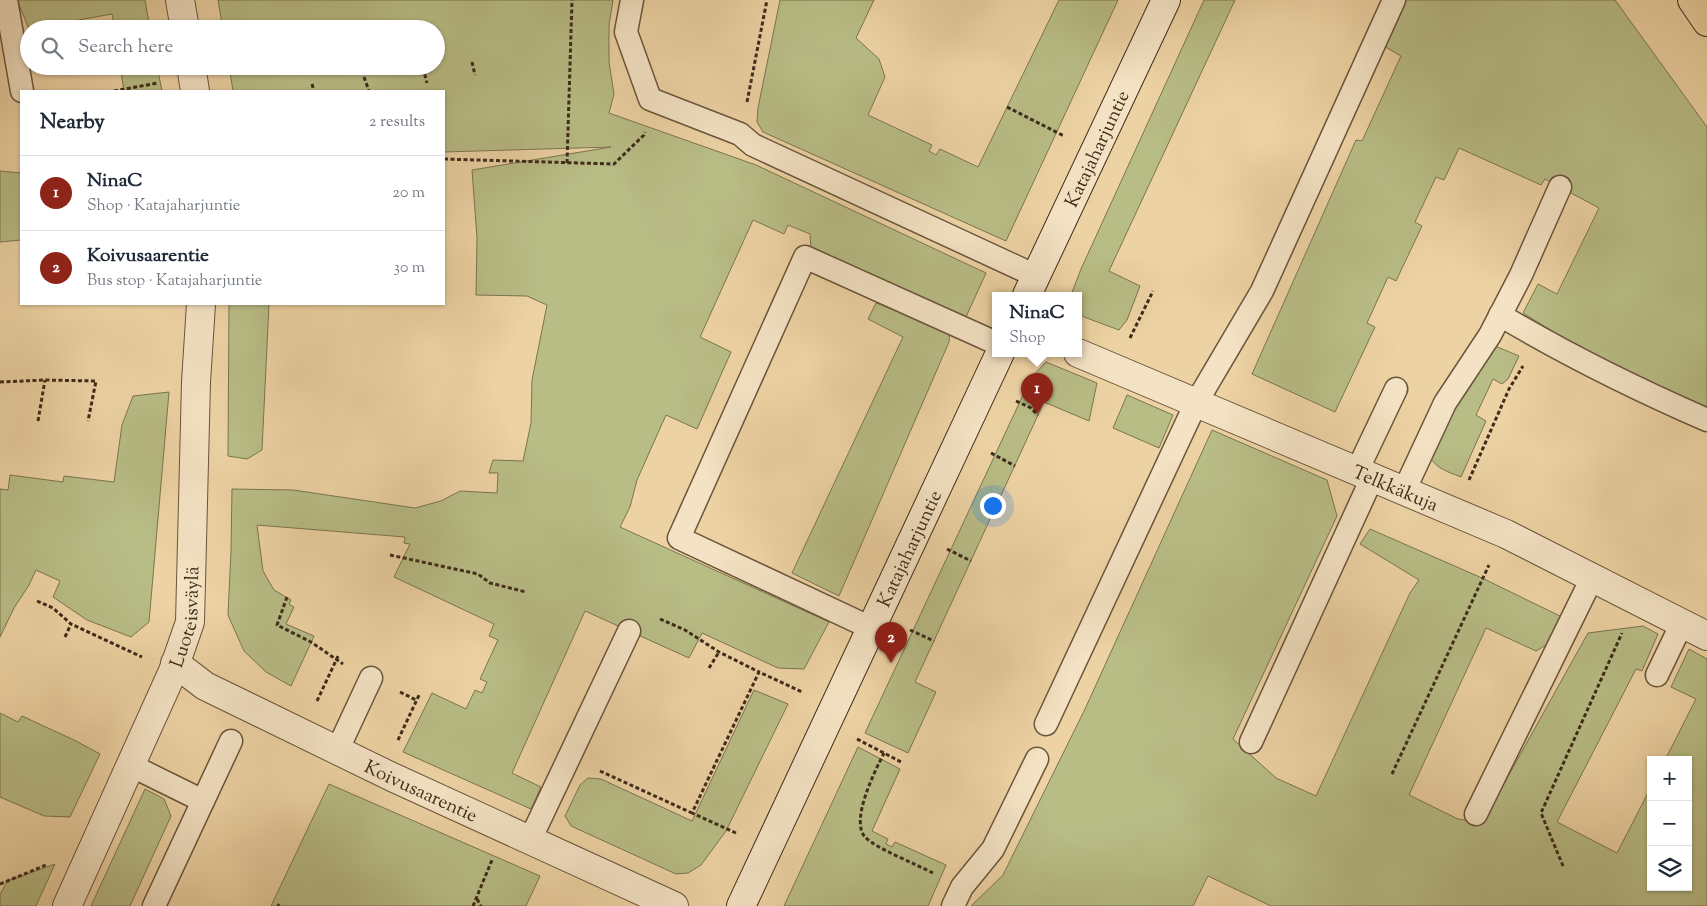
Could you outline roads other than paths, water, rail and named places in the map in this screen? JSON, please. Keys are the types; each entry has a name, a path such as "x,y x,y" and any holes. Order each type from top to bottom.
{"highway":[{"path":"1692,0 1707,22"}],"street":[{"path":"180,0 183,20"},
{"name":"Katajaharjuntie","path":"1032,286 1166,0"},
{"name":"Luoteisväylä","path":"67,906 175,663 190,622 196,382 201,305"},
{"name":"Telkkäkuja","path":"1082,354 1506,534 1707,636"},
{"name":"Katajaharjuntie","path":"741,906 998,357"},
{"name":"Koivusaarentie","path":"175,663 205,686 338,751 674,906"}],"lane":[{"path":"6,0 22,90"},
{"path":"632,0 626,32 650,100 740,134 753,145 1032,286"},
{"path":"1046,724 1196,403 1262,292 1394,0"},
{"path":"1404,491 1445,403 1490,335 1521,275 1560,187"},
{"path":"871,628 679,538 805,257 992,340"},
{"path":"1500,315 1550,344 1633,387 1707,420"},
{"path":"1251,742 1364,474 1396,388"},
{"path":"1476,814 1592,578"},
{"path":"1657,675 1682,623"},
{"path":"530,840 628,632"},
{"path":"338,751 372,678"},
{"path":"154,906 231,741"},
{"path":"957,896 993,848 1037,759"},
{"path":"130,765 203,801"}],"place":[{"name":"NinaC","path":"1037,414"},
{"name":"Koivusaarentie","path":"891,663"}]}
